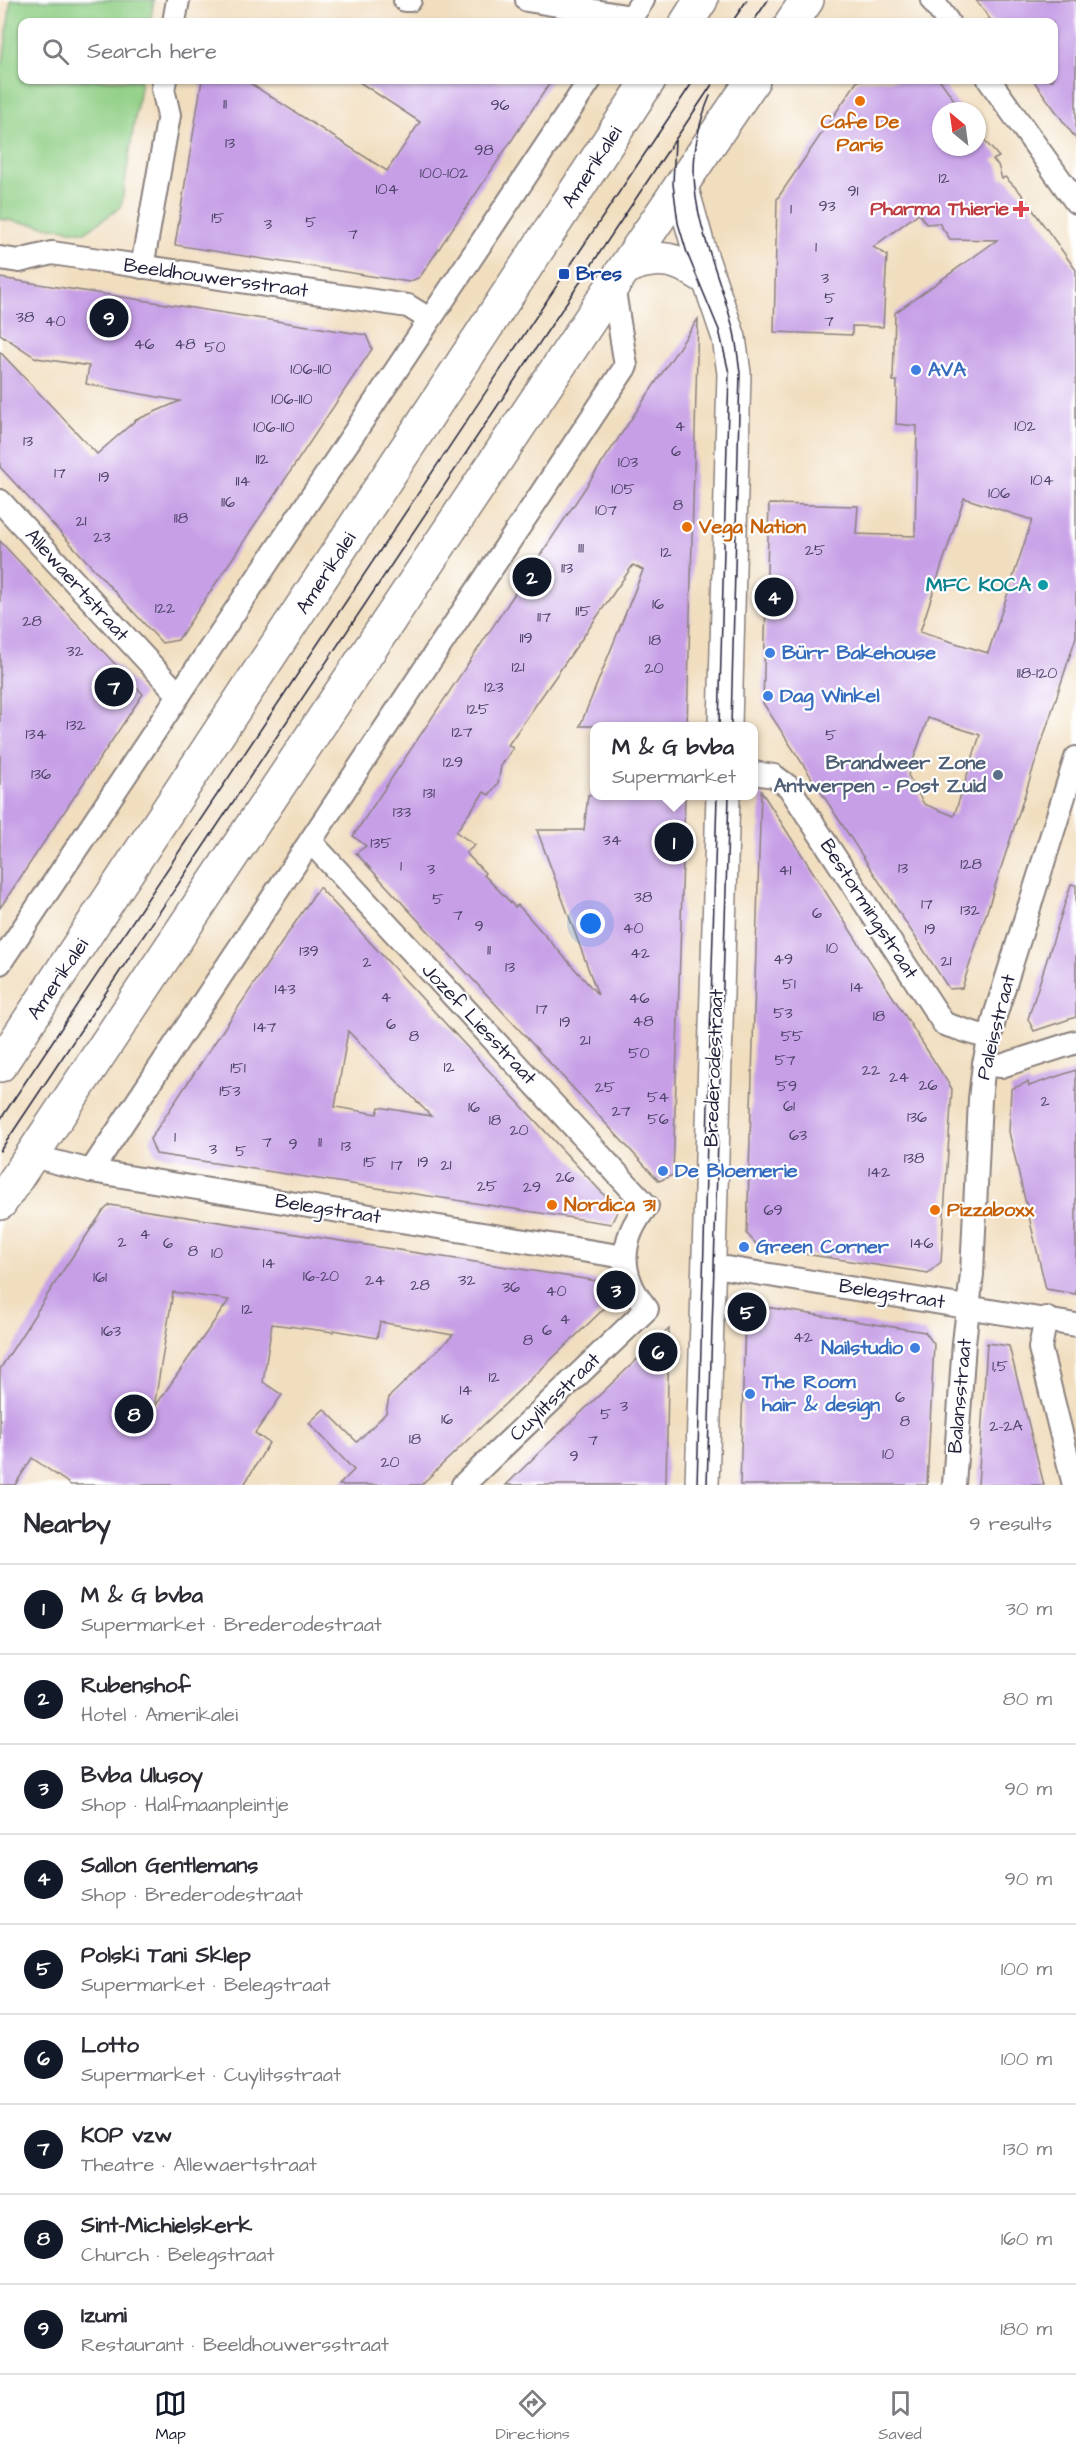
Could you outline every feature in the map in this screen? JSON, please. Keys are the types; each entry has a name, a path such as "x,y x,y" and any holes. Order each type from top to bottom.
{"main road":[{"path":"690,18 701,0"},
{"path":"795,18 807,0"},
{"name":"Amerikalei","path":"0,1065 646,84"},
{"path":"0,1203 619,276 750,84"},
{"path":"681,186 729,338 734,373 725,722"},
{"path":"619,276 645,259 663,258 695,270 709,280"},
{"name":"Brederodestraat","path":"702,1485 723,800"}],"street":[{"path":"175,18 178,0"},
{"path":"405,0 410,0"},
{"path":"527,0 634,13"},
{"path":"932,0 945,18"},
{"path":"142,267 169,115 163,89 164,84"},
{"path":"0,963 587,84"},
{"path":"991,84 1076,202"},
{"name":"Beeldhouwersstraat","path":"0,258 19,261 52,253 408,306 429,319"},
{"path":"90,1171 626,366 619,276"},
{"name":"Allewaertstraat","path":"0,501 179,695"},
{"name":"Paleisstraat","path":"969,1306 980,1099 989,1038 1076,758"},
{"name":"Bestormingstraat","path":"758,774 774,776 789,787 944,1024 989,1038"},
{"name":"Jozef Liesstraat","path":"310,842 647,1206 632,1228 625,1257"},
{"path":"984,1064 1001,1066 1076,1042"},
{"name":"Belegstraat","path":"32,1156 90,1171 625,1257"},
{"name":"Cuylitsstraat","path":"463,1485 647,1309 630,1286 625,1257"},
{"name":"Belegstraat","path":"708,1265 1046,1318 1076,1325"},
{"name":"Balansstraat","path":"954,1485 964,1343 969,1306"},
{"path":"1046,1318 1040,1348 1074,1485"}],"green space":[{"path":"11,0 154,0 151,18 18,18 18,84 140,84 121,207 85,232 0,219 0,64 3,63"}],"building":[{"path":"976,0 1076,0 1076,139 1036,84 1058,84 1058,18 989,18"},
{"path":"201,84 251,84 387,171 420,122 362,84 549,84 420,277 409,282 175,245"},
{"path":"855,84 943,84 956,102 932,102 932,156 986,156 986,142 999,157 993,160 998,165 1002,179 1005,177 1020,192 1076,270 1076,637 962,988 949,989 763,703 769,504 858,506 856,534 915,536 917,426 896,424 897,381 893,381 895,313 997,240 950,239 939,223 926,224 919,213 873,247 887,255 883,327 852,326 852,335 774,332 777,199","holes":["964,498 1032,520 988,653 920,632","928,718 980,735 954,816 924,804 908,775"]},
{"path":"0,278 366,335 372,349 178,640 162,643 0,467 0,352 97,454 136,420 180,401 86,384 89,366 36,358 0,334"},
{"path":"698,319 687,722 590,722 590,726 580,726 643,570 633,565 508,745 513,748 501,766 498,783 489,795 484,792 456,832 475,845 466,853 485,873 484,875 515,907 518,905 598,995 537,830 584,830 588,795 590,795 590,800 685,800 673,1175 659,1181 356,853 366,846 353,836"},
{"path":"0,541 143,694 0,908"},
{"path":"761,791 952,1089 941,1262 928,1273 759,1247 747,1234"},
{"path":"1071,884 1076,885 1076,1017 1034,1031 1028,1019"},
{"path":"319,887 618,1210 611,1224 156,1154 150,1139","holes":["348,1031 431,1116 379,1107 377,1114 335,1107"]},
{"path":"1076,1070 1076,1294 1046,1289 1009,1132 1011,1089 1028,1082 1029,1086"},
{"path":"110,1205 610,1283 615,1298 421,1485 339,1485 354,1470 309,1423 324,1409 357,1442 386,1413 389,1397 453,1335 380,1322 377,1338 334,1330 333,1332 272,1324 263,1382 282,1395 255,1433 269,1443 244,1485 71,1485 32,1458 15,1485 0,1485 0,1369 103,1211","holes":["173,1292 229,1300 154,1408"]},
{"path":"759,1306 925,1332 934,1344 927,1485 740,1485 745,1317"},
{"path":"669,1329 666,1485 506,1485 548,1444"},
{"path":"987,1343 1009,1346 1044,1485 978,1485"}],"tram line":[{"path":"735,18 747,0"},
{"path":"756,18 768,0"},
{"path":"0,1120 691,84"},
{"path":"0,1151 712,84"},
{"path":"710,96 699,129 694,160 695,188 707,244 734,332 740,373 731,722"},
{"path":"675,140 673,184 678,223 687,253 719,330 729,373 719,722"},
{"path":"697,1485 717,800"},
{"path":"707,1485 729,800"}],"place":[{"name":"Cafe De Paris","path":"860,101"},
{"name":"Pharma Thierie","path":"1021,209"},
{"name":"Bres","path":"564,274"},
{"name":"Izumi","path":"109,318"},
{"name":"AVA","path":"916,370"},
{"name":"Vega Nation","path":"687,527"},
{"name":"Rubenshof","path":"532,577"},
{"name":"MFC KOCA","path":"1043,585"},
{"name":"Sallon Gentlemans","path":"774,597"},
{"name":"Bürr Bakehouse","path":"770,653"},
{"name":"KOP vzw","path":"114,687"},
{"name":"Dag Winkel","path":"768,696"},
{"name":"Brandweer Zone Antwerpen - Post Zuid","path":"998,775"},
{"name":"M & G bvba","path":"674,842"},
{"name":"De Bloemerie","path":"663,1171"},
{"name":"Nordica 31","path":"552,1205"},
{"name":"Pizzaboxx","path":"935,1210"},
{"name":"Green Corner","path":"744,1247"},
{"name":"Bvba Ulusoy","path":"616,1290"},
{"name":"Polski Tani Sklep","path":"747,1312"},
{"name":"Nailstudio","path":"915,1348"},
{"name":"Lotto","path":"658,1352"},
{"name":"The Room hair & design","path":"750,1394"},
{"name":"Sint-Michielskerk","path":"134,1414"}]}
